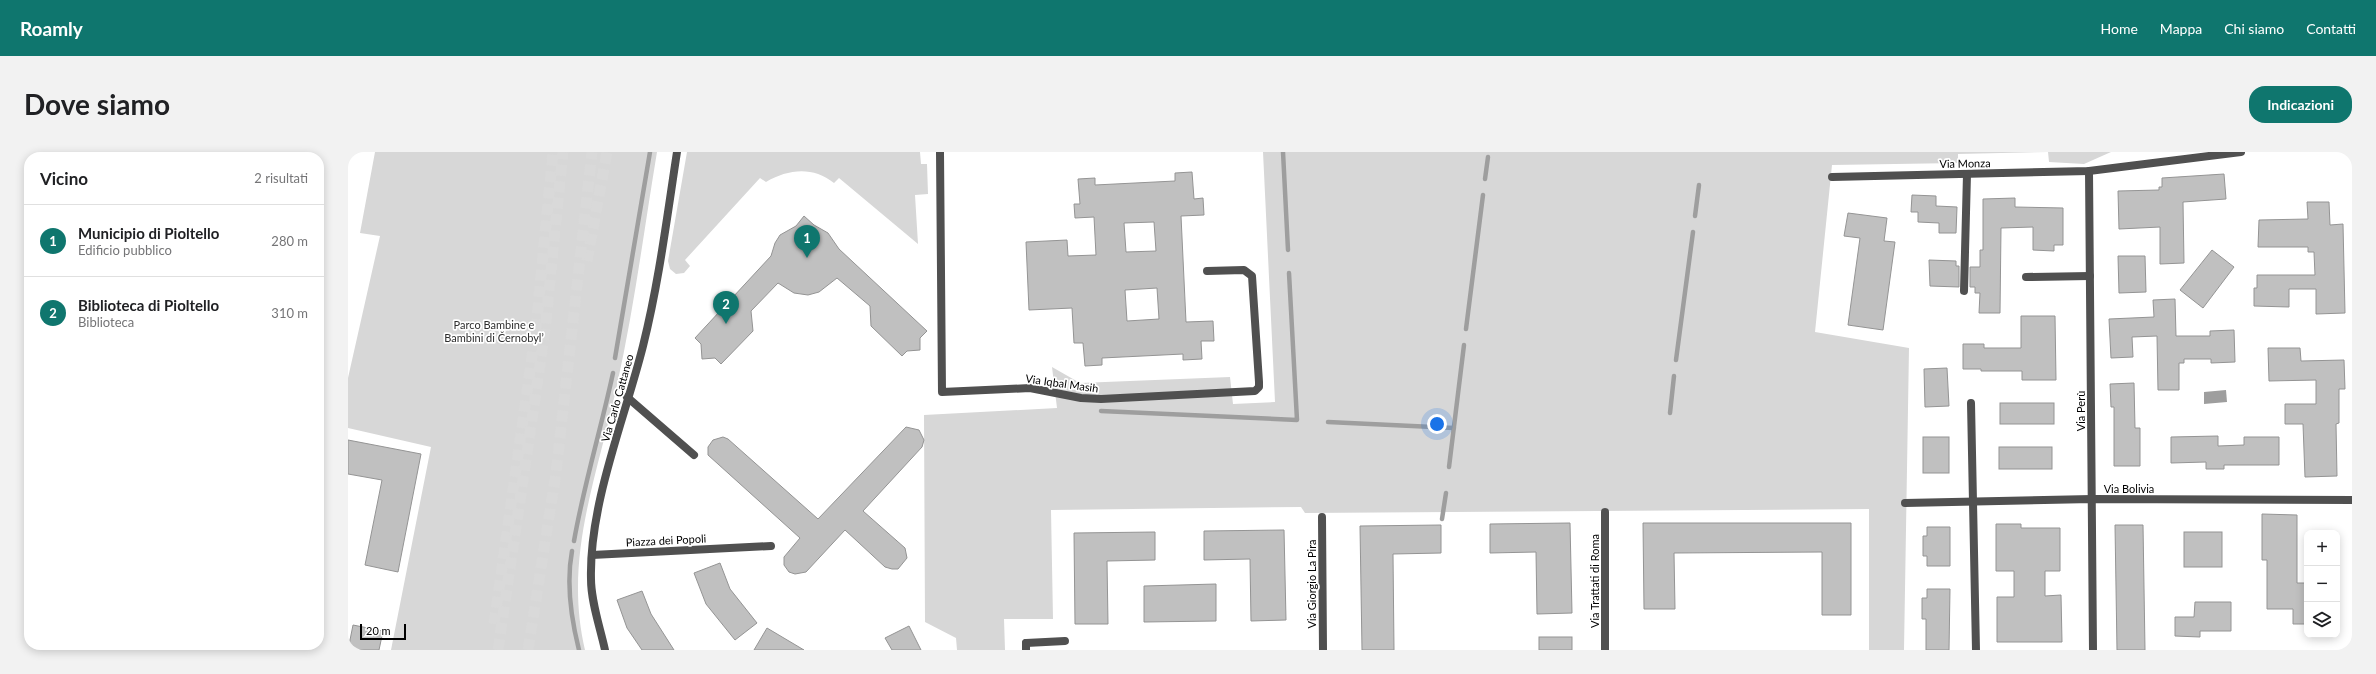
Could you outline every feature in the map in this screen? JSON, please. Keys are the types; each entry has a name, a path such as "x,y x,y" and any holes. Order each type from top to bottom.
{"street":[{"name":"Via Carlo Cattaneo","path":"604,650 590,580 596,518 627,397 643,347 655,290 677,152"},
{"name":"Via Iqbal Masih","path":"940,152 942,392 1030,388 1081,398 1101,399 1254,391 1259,387 1259,382 1252,276 1244,270 1207,270"},
{"name":"Via Monza","path":"1832,177 2089,171 2241,152"},
{"name":"Via Perù","path":"2089,171 2093,650"},
{"path":"1964,291 1967,174"},
{"path":"2026,277 2090,276"},
{"path":"627,397 694,455"},
{"path":"1971,403 1976,650"},
{"name":"Via Bolivia","path":"1905,503 2092,499 2352,500"},
{"name":"Via Trattati di Roma","path":"1605,512 1605,650"},
{"name":"Via Giorgio La Pira","path":"1322,517 1323,650"},
{"name":"Piazza dei Popoli","path":"592,555 771,546"},
{"path":"1026,646 1065,641"}],"green space":[{"name":"Parco Bambine e Bambini di Černobyl’","path":"375,152 657,152 634,298 623,356 593,484 580,549 578,582 579,615 585,650 391,650 431,447 348,428 348,378 380,236 360,233"},
{"path":"687,152 920,152 921,164 927,164 928,194 915,195 918,244 839,178 834,183 818,174 800,171 783,174 766,182 760,178 685,260 690,266 684,273 676,274 670,269 668,261"},
{"path":"1263,152 2048,152 1958,154 1958,163 1832,165 1815,332 1909,348 1904,650 1869,650 1869,509 1305,513 1301,507 1051,510 1053,619 1004,619 1005,650 957,650 956,638 925,622 924,415 1057,408 1052,367 1080,383 1230,377 1233,404 1275,402"},
{"path":"2048,152 2111,152 2084,164 2049,162"}],"shaded area":[{"path":"2226,390 2227,402 2204,404 2204,392"}],"building":[{"path":"1192,172 1194,199 1203,198 1204,215 1181,216 1186,322 1213,321 1214,341 1201,341 1202,359 1183,360 1183,354 1102,358 1102,365 1085,366 1083,343 1074,343 1072,308 1029,310 1026,242 1067,240 1068,256 1096,255 1094,217 1075,218 1074,204 1080,204 1078,179 1095,178 1095,185 1175,181 1175,173","holes":["1154,222 1156,251 1126,252 1124,223","1157,288 1159,319 1127,321 1125,290"]},
{"path":"2224,174 2226,199 2183,202 2184,263 2160,264 2160,227 2119,229 2118,191 2159,190 2159,187 2162,187 2162,178"},
{"path":"1912,195 1936,196 1936,206 1957,207 1956,233 1939,233 1939,223 1918,222 1918,212 1911,212"},
{"path":"2015,198 2015,207 2063,208 2063,245 2054,245 2054,251 2033,250 2033,227 2001,228 2000,313 1979,313 1980,293 1975,293 1975,287 1970,287 1970,267 1980,267 1980,250 1983,250 1983,199"},
{"path":"2307,202 2329,202 2330,225 2343,224 2345,313 2316,314 2316,289 2289,289 2289,307 2254,306 2254,288 2257,288 2257,275 2315,275 2314,252 2308,252 2308,247 2258,247 2259,220 2308,219"},
{"path":"1848,213 1887,218 1884,241 1895,242 1883,330 1848,325 1860,238 1844,236"},
{"path":"804,216 814,225 828,233 839,249 927,331 920,338 920,350 907,351 902,356 871,326 870,306 837,278 819,292 808,295 794,293 778,283 751,311 753,331 721,364 715,358 702,359 701,344 695,338 771,256 775,243 780,235 796,226"},
{"path":"2212,250 2234,267 2203,308 2180,290"},
{"path":"2118,256 2145,256 2146,292 2119,293"},
{"path":"1929,260 1956,261 1956,266 1959,266 1959,287 1930,286"},
{"path":"2175,299 2176,336 2210,336 2210,331 2234,330 2235,362 2211,363 2211,359 2184,359 2184,363 2179,363 2179,390 2158,390 2157,336 2132,337 2133,357 2111,358 2109,319 2154,317 2153,300"},
{"path":"2021,316 2055,316 2056,380 2022,380 2022,371 1981,371 1981,369 1963,369 1963,344 1984,344 1984,348 2021,348"},
{"path":"2268,348 2300,348 2301,361 2344,360 2345,389 2339,389 2339,423 2336,424 2337,476 2305,477 2303,424 2285,424 2285,404 2316,404 2316,380 2269,381"},
{"path":"1947,368 1949,406 1925,407 1924,369"},
{"path":"2134,383 2135,428 2140,428 2140,466 2114,466 2114,407 2111,407 2110,384"},
{"path":"2000,403 2054,403 2054,424 2000,424"},
{"path":"906,427 919,430 924,440 922,447 863,511 905,548 907,558 898,569 885,567 845,530 806,572 795,574 789,572 784,565 784,557 800,538 708,455 708,447 713,440 723,437 728,439 818,519"},
{"path":"2218,436 2218,446 2244,445 2244,437 2279,437 2279,465 2224,465 2224,469 2206,469 2206,462 2171,463 2171,437"},
{"path":"1923,437 1949,437 1949,473 1923,473"},
{"path":"348,440 421,454 398,572 365,565 382,480 348,474"},
{"path":"1999,447 2052,447 2052,469 1999,469"},
{"path":"2262,514 2297,515 2297,583 2304,583 2304,624 2293,624 2293,609 2267,609 2267,560 2262,560"},
{"path":"1570,523 1572,613 1537,614 1536,552 1490,553 1490,524"},
{"path":"1643,523 1851,523 1851,615 1822,615 1822,552 1674,553 1675,609 1644,609"},
{"path":"1996,524 2021,524 2021,528 2060,528 2060,571 2045,571 2045,596 2061,595 2062,642 1997,642 1997,597 2014,597 2014,571 1996,571"},
{"path":"1441,525 1441,553 1393,554 1394,650 1362,650 1360,526"},
{"path":"2115,525 2143,525 2145,650 2117,650"},
{"path":"1927,527 1950,527 1950,566 1927,566 1927,556 1923,556 1923,536 1927,536"},
{"path":"1284,530 1286,620 1251,621 1250,559 1204,560 1204,531"},
{"path":"1155,532 1155,560 1107,561 1108,624 1075,624 1074,533"},
{"path":"2184,532 2222,532 2222,567 2184,567"},
{"path":"720,563 730,589 757,623 735,640 706,604 694,573"},
{"path":"1216,584 1216,621 1144,622 1144,586"},
{"path":"1927,589 1950,589 1949,650 1926,650 1926,619 1922,619 1922,598 1927,598"},
{"path":"642,591 651,614 674,650 642,650 627,628 617,600"},
{"path":"2195,602 2231,602 2231,631 2200,631 2200,637 2175,636 2175,617 2194,617"},
{"path":"353,625 383,631 379,650 348,650"},
{"path":"909,626 921,650 892,650 885,638"},
{"path":"767,628 804,650 754,650"},
{"path":"1539,637 1572,637 1572,650 1539,650"}],"waterway":[{"path":"615,358 650,152"},
{"path":"1283,152 1288,250"},
{"path":"1485,179 1488,157"},
{"path":"1695,216 1699,185"},
{"path":"1466,329 1483,195"},
{"path":"1676,360 1693,232"},
{"path":"1101,411 1297,420 1289,273"},
{"path":"1449,467 1464,345"},
{"path":"574,541 613,373"},
{"path":"1670,413 1674,376"},
{"path":"1328,422 1454,428"},
{"path":"1442,519 1446,493"},
{"path":"572,551 569,588 579,650"}],"tunnel":[{"path":"494,624 536,328 553,152"},
{"path":"498,650 545,330 563,152"},
{"path":"528,650 556,473 592,152"},
{"path":"587,261 607,152"}],"place":[{"name":"Municipio di Pioltello","path":"807,258"},
{"name":"Biblioteca di Pioltello","path":"726,324"}]}
